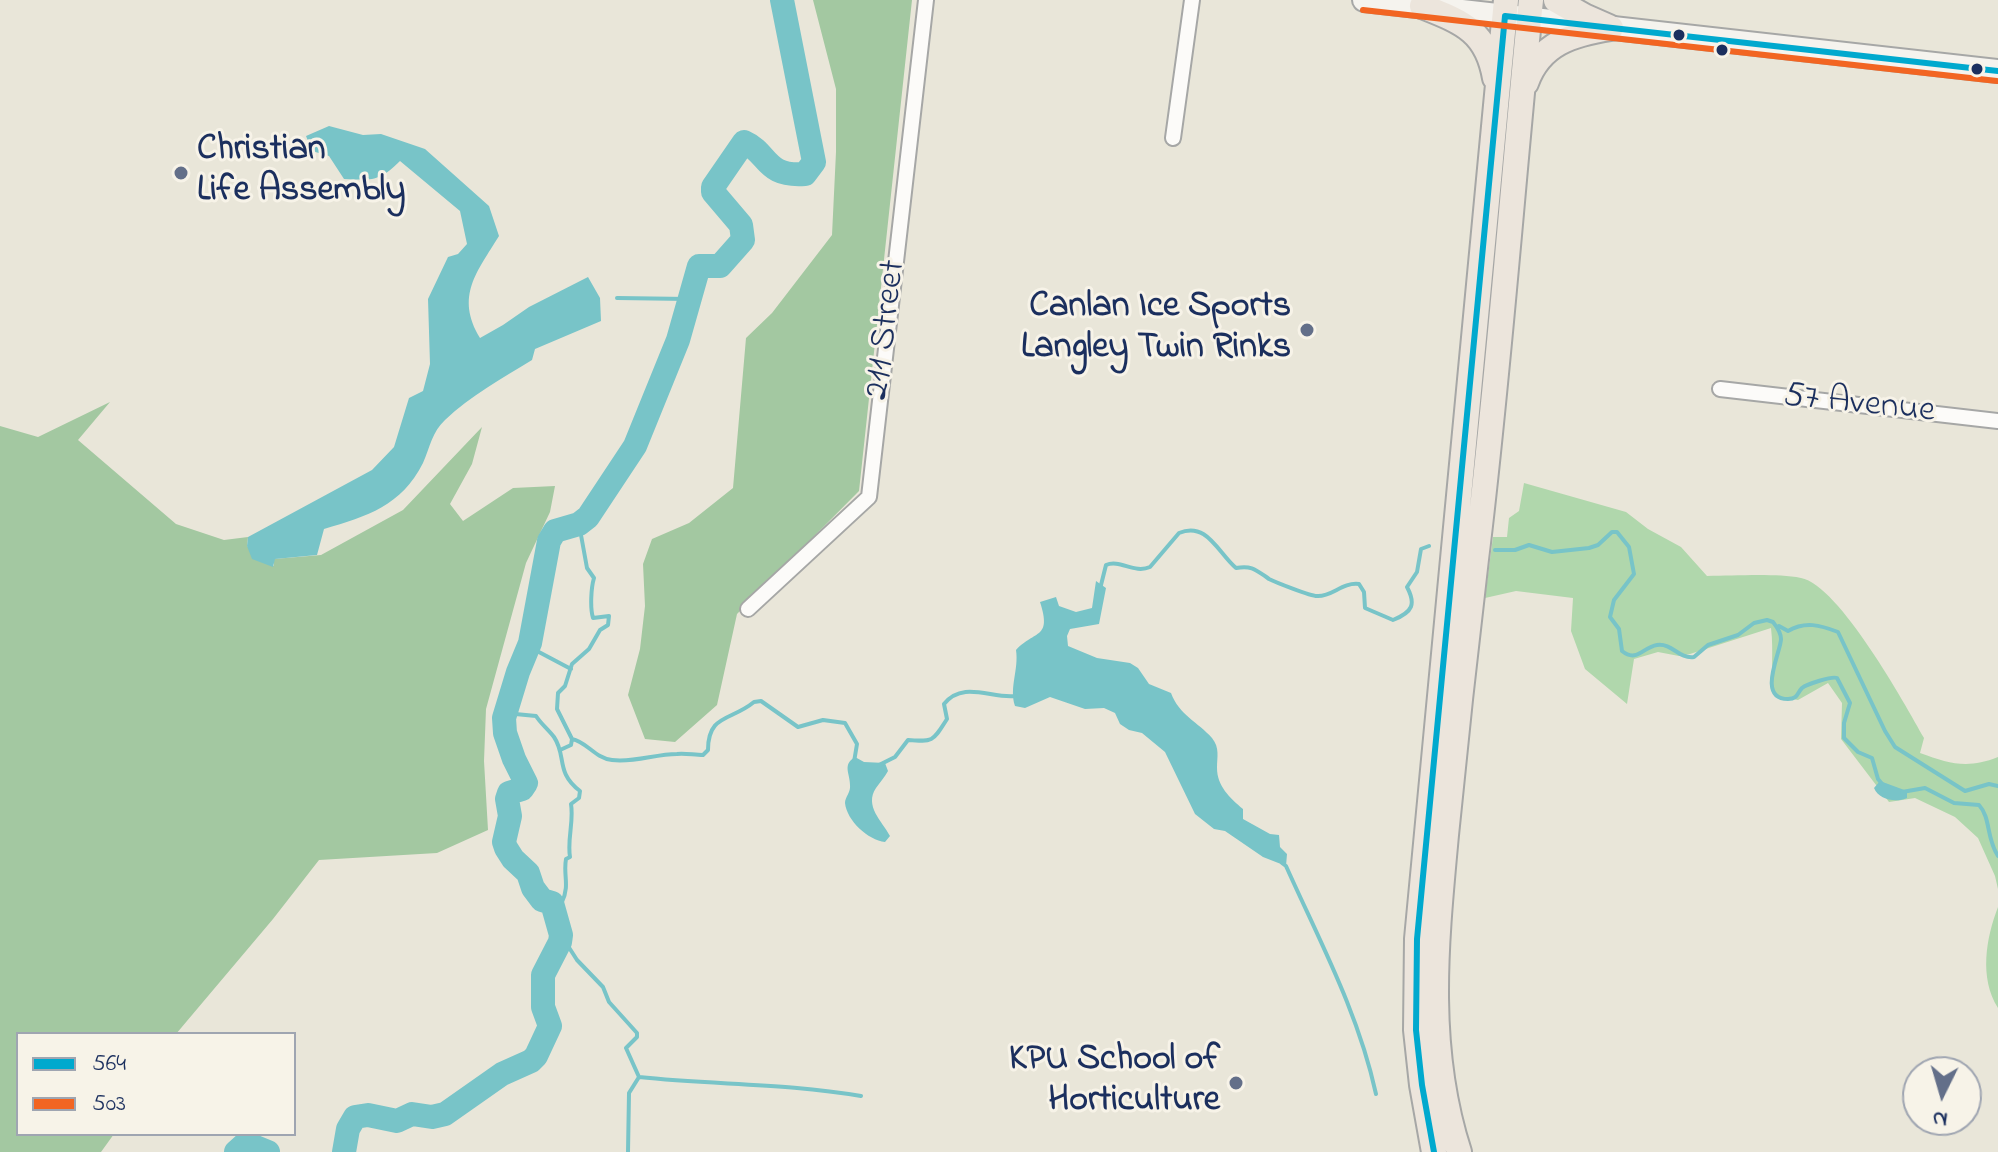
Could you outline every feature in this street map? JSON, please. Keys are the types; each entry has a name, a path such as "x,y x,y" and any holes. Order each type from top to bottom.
{"main road":[{"path":"1364,0 1422,6 1518,9 1611,28 1998,71"},
{"path":"1422,6 1448,0"},
{"path":"1556,0 1611,28"},
{"path":"1422,6 1472,29 1509,94 1509,239 1435,959 1434,1015 1439,1068 1449,1121 1459,1152"},
{"path":"1434,1152 1416,1030 1417,939 1518,9"},
{"path":"1509,94 1550,47 1581,32 1611,28"}],"street":[{"name":"211 Street","path":"748,609 869,497 926,0"},
{"path":"1173,138 1192,0"},
{"name":"57 Avenue","path":"1720,389 1998,421"}],"green space":[{"path":"813,0 912,0 859,491 737,614 717,705 675,742 645,739 628,695 640,649 645,606 643,564 652,539 689,523 733,488 746,338 772,313 832,235 836,89"},
{"path":"110,402 78,440 176,524 224,540 248,537 247,546 274,566 274,559 321,555 403,510 482,427 472,464 450,504 463,521 513,488 555,486 550,512 526,563 486,709 484,761 488,830 437,853 319,860 178,1032 16,1032 16,1136 113,1136 101,1152 0,1152 0,426 38,437"},
{"path":"1524,483 1626,512 1648,529 1681,547 1707,576 1790,576 1816,585 1852,623 1887,674 1924,738 1920,753 1959,764 1998,757 1998,889 1978,838 1955,817 1915,798 1889,802 1841,739 1842,703 1828,683 1798,700 1774,696 1771,628 1690,654 1679,656 1658,652 1634,659 1627,704 1585,669 1571,631 1573,598 1516,591 1485,598 1493,537 1507,537 1509,518 1519,511"},
{"path":"1998,907 1998,1008 1988,984 1986,958"}],"water":[{"path":"329,126 363,135 381,134 425,149 489,206 499,236 477,273 469,297 469,309 480,338 529,307 588,277 600,298 601,321 535,349 532,360 455,411 437,430 414,478 394,499 369,514 324,529 317,555 275,559 273,567 252,559 247,546 248,537 372,470 394,447 409,398 423,391 430,364 428,299 448,257 458,254 467,244 460,211 400,161 375,178 344,179 329,156 312,151 306,136"},
{"path":"1096,581 1106,588 1099,624 1070,629 1068,646 1097,658 1130,663 1138,668 1149,684 1171,693 1184,713 1215,742 1219,780 1229,796 1243,809 1243,819 1270,834 1279,835 1280,847 1287,854 1286,866 1263,857 1225,831 1214,829 1195,814 1165,752 1142,733 1120,724 1115,713 1104,708 1085,709 1050,697 1025,708 1015,706 1016,650 1043,628 1040,602 1056,597 1059,606 1076,612 1092,608"},
{"path":"855,757 864,762 885,763 888,771 876,788 872,801 890,836 885,842 872,838 859,828 847,810 845,801 850,788 848,766"},
{"path":"1880,781 1907,791 1907,798 1884,798 1874,788"}],"waterway":[{"path":"344,1152 348,1129 355,1117 368,1115 397,1121 412,1114 432,1117 445,1114 502,1074 531,1061 550,1026 543,1007 543,975 561,935 552,903 542,900 533,888 528,873 513,859 504,842 510,816 509,793 522,789 526,783 505,733 504,718 530,643 549,541 555,531 579,524 588,517 635,446 678,340 699,266 720,266 743,240 741,225 713,192 713,187 744,142 782,172 805,174 814,162 782,0"},
{"path":"617,298 688,299"},
{"path":"572,739 557,709 558,693 565,686 572,664 589,649 600,630 608,625 609,616 593,618 591,598 594,578 587,568 579,524"},
{"path":"1100,589 1106,565 1138,569 1150,567 1179,533 1189,530 1205,535 1236,568 1254,569 1269,579 1307,594 1322,596 1347,585 1359,584 1364,592 1365,608 1393,620 1411,607 1407,587 1417,572 1421,549 1429,546"},
{"path":"1495,550 1515,550 1529,545 1552,552 1589,548 1598,545 1612,532 1617,532 1629,547 1634,574 1614,600 1610,617 1619,629 1622,651 1627,654 1636,655 1652,646 1663,645 1684,656 1694,657 1708,645 1738,635 1754,623 1773,622 1781,639 1772,674 1773,691 1779,697 1791,699 1805,686 1837,678 1850,703 1844,723 1844,738 1858,752 1872,758 1883,785"},
{"path":"1779,626 1788,631 1813,625 1838,632 1895,747 1965,791 1989,784 1998,786"},
{"path":"530,643 537,651 571,669"},
{"path":"879,765 895,757 908,740 923,741 935,736 947,719 944,704 952,697 969,692 1015,696"},
{"path":"572,739 612,760 703,755 708,750 709,738 716,724 761,701 798,727 823,720 845,723 857,744 854,762"},
{"path":"505,713 536,716 554,737 564,771 580,791 579,798 571,804 570,857 566,859 564,896 562,902 552,903"},
{"path":"560,750 571,745 572,739"},
{"path":"1902,792 1925,788 1954,803 1979,805 1998,856"},
{"path":"1282,863 1349,1006 1376,1094"},
{"path":"561,935 577,960 603,987 609,1002 637,1033 626,1048 639,1077 629,1093 628,1152"},
{"path":"639,1077 861,1096"},
{"path":"236,1152 246,1143 268,1152"}],"transit line":[{"name":"503","path":"1363,10 1997,81"},
{"name":"564","path":"1434,1152 1416,1030 1417,939 1505,16 1998,71"}],"place":[{"name":"Christian Life Assembly","path":"181,173"},
{"name":"Canlan Ice Sports Langley Twin Rinks","path":"1307,330"},
{"name":"KPU School of Horticulture","path":"1236,1083"}]}
